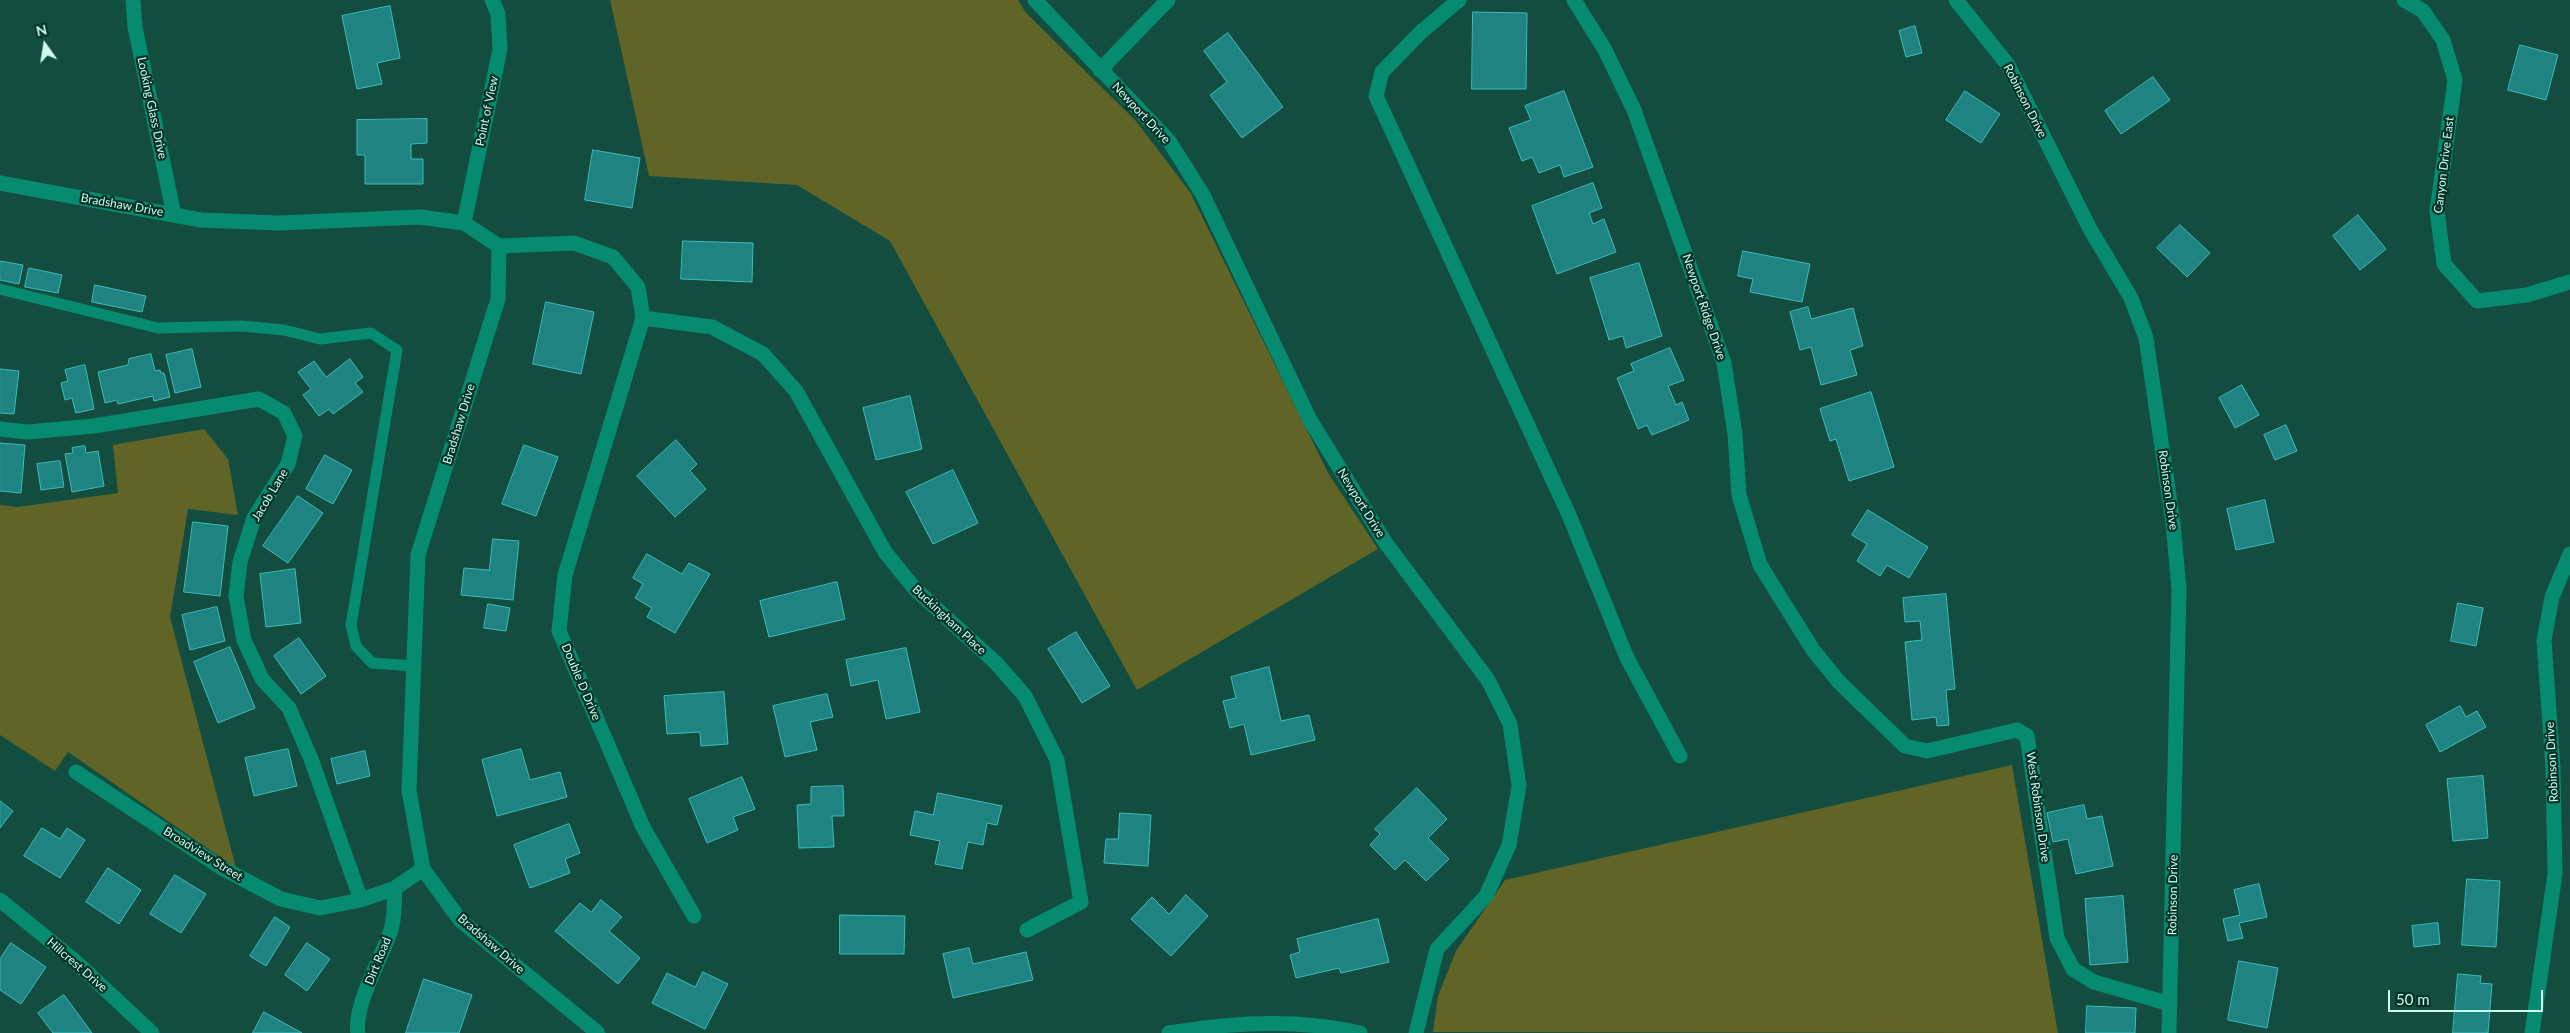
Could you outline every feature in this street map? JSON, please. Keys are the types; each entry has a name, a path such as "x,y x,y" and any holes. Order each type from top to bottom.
{"street":[{"name":"Looking Glass Drive","path":"133,0 135,27 174,215"},
{"name":"Point of View","path":"464,223 500,49 498,14 492,0"},
{"name":"Newport Drive","path":"1035,0 1168,141 1204,195 1310,420 1384,542 1488,680 1510,724 1519,786 1510,845 1486,896 1437,949 1416,1033"},
{"path":"1100,70 1168,0"},
{"path":"1460,0 1421,32 1382,72 1376,96 1569,515 1627,658 1680,756"},
{"name":"Newport Ridge Drive","path":"1574,0 1605,50 1634,110 1724,363 1735,434 1739,495 1760,565 1813,650"},
{"name":"Robinson Drive","path":"1956,0 2008,65 2090,229 2131,298 2146,338 2173,523 2179,589 2170,1033"},
{"name":"Canyon Drive East","path":"2404,0 2422,11 2443,40 2455,80 2437,211 2444,264 2477,301 2526,295 2570,282"},
{"name":"Bradshaw Drive","path":"0,182 201,220 279,223 420,217 464,223 499,246 498,299 418,555 409,790 422,869 460,920 598,1033"},
{"path":"499,246 574,243 613,257 638,287 643,318"},
{"name":"Buckingham Place","path":"643,318 712,327 762,354 796,391 885,552 915,589 996,663 1025,696 1057,760 1081,902 1027,930"},
{"name":"Double D Drive","path":"643,318 565,575 559,630 643,827 694,916"},
{"name":"Jacob Lane","path":"0,429 28,432 94,426 259,399 284,413 295,436 288,464 254,518 240,562 236,596 244,640 262,679 289,708 310,759 361,900"},
{"name":"Robinson Drive","path":"2532,1033 2555,874 2554,768 2544,640 2552,597 2570,554"},
{"name":"West Robinson Drive","path":"1813,650 1839,682 1905,746 1927,751 2017,730 2027,736 2057,938 2073,969 2094,982 2170,1004"},
{"name":"Broadview Street","path":"76,772 222,868 281,899 320,908 361,900 395,888 422,869"},
{"name":"Dirt Road","path":"358,1033 357,1027 363,1000 391,928 395,888"},
{"name":"Hillcrest Drive","path":"0,900 74,961 152,1033"},
{"path":"1168,1033 1208,1026 1292,1022 1360,1033"}],"lane":[{"path":"0,289 158,328 242,326 284,330 320,339 371,333 397,350 350,626 356,646 372,663 414,666"}],"green space":[{"path":"610,0 1018,0 1026,13 1135,120 1190,192 1328,473 1378,549 1137,690 890,241 797,185 649,176"},
{"path":"204,429 228,459 238,515 188,509 170,617 236,868 68,752 55,771 0,735 0,505 18,507 118,493 113,445"},
{"path":"2012,765 2058,1033 1433,1032 1438,996 1456,951 1505,880"}],"building":[{"path":"390,6 400,58 377,63 382,84 357,89 342,16"},
{"path":"1473,12 1527,13 1526,89 1472,89"},
{"path":"1915,26 1922,53 1906,57 1899,31"},
{"path":"1228,33 1283,107 1242,138 1210,95 1227,82 1204,51"},
{"path":"2520,45 2558,55 2546,100 2508,90"},
{"path":"2153,77 2170,100 2121,134 2105,111"},
{"path":"1564,91 1593,167 1564,177 1560,165 1539,173 1532,157 1522,161 1509,128 1531,120 1525,106"},
{"path":"1965,91 2000,114 1981,143 1946,120"},
{"path":"427,119 427,143 411,144 411,159 423,159 423,184 365,184 365,155 357,155 357,120"},
{"path":"593,150 640,158 632,208 585,200"},
{"path":"1593,183 1602,208 1589,213 1593,224 1604,219 1616,252 1557,274 1532,206"},
{"path":"2358,215 2386,249 2360,270 2333,236"},
{"path":"2180,225 2210,253 2187,277 2157,248"},
{"path":"683,241 753,243 752,282 681,279"},
{"path":"1743,251 1810,264 1802,302 1750,292 1753,279 1738,276"},
{"path":"0,261 23,265 19,284 0,280"},
{"path":"1639,263 1662,336 1626,348 1623,336 1609,340 1590,278"},
{"path":"29,268 62,275 58,293 25,287"},
{"path":"95,285 146,296 142,312 92,302"},
{"path":"546,302 594,312 581,374 533,364"},
{"path":"1808,307 1811,319 1853,308 1863,346 1850,350 1857,375 1821,385 1811,347 1800,350 1790,312"},
{"path":"1670,348 1684,380 1668,386 1676,405 1682,402 1689,420 1652,435 1647,425 1638,429 1617,378 1634,371 1631,364"},
{"path":"192,349 201,387 175,393 166,355"},
{"path":"151,354 155,371 160,370 161,373 164,373 170,397 154,401 153,396 118,404 117,400 105,403 98,372 128,365 129,359"},
{"path":"350,359 363,377 355,383 363,392 333,414 329,409 319,416 303,395 311,389 298,372 314,361 326,377"},
{"path":"85,365 94,409 76,413 72,398 65,400 61,383 68,381 65,370"},
{"path":"0,369 19,371 14,414 0,413"},
{"path":"2242,385 2259,415 2235,428 2219,398"},
{"path":"1871,392 1894,467 1849,481 1836,439 1830,441 1820,409"},
{"path":"910,396 922,449 876,460 863,408"},
{"path":"2286,425 2297,451 2275,460 2264,435"},
{"path":"676,440 697,464 690,471 706,489 675,517 637,476"},
{"path":"0,443 25,445 21,493 0,491"},
{"path":"524,445 558,457 536,516 502,504"},
{"path":"85,446 86,453 98,451 104,486 72,492 65,454 73,453 72,448"},
{"path":"325,455 352,470 333,504 306,489"},
{"path":"60,461 64,487 41,490 37,464"},
{"path":"953,470 978,523 933,544 906,492"},
{"path":"298,496 323,513 288,563 263,546"},
{"path":"2265,500 2274,542 2236,550 2227,509"},
{"path":"1868,510 1928,547 1909,578 1887,565 1880,576 1857,561 1867,544 1852,535"},
{"path":"193,522 228,526 220,596 184,592"},
{"path":"493,539 519,541 513,600 461,595 464,568 489,570"},
{"path":"647,554 682,574 689,563 710,574 675,633 647,617 652,608 635,598 643,584 633,578"},
{"path":"295,569 301,623 266,627 260,574"},
{"path":"837,582 845,619 769,637 760,601"},
{"path":"1946,594 1955,689 1946,690 1949,725 1937,726 1936,717 1912,720 1905,642 1922,640 1920,621 1905,622 1903,598"},
{"path":"2458,603 2483,608 2476,646 2451,641"},
{"path":"488,604 510,608 506,631 484,628"},
{"path":"217,607 225,641 190,650 182,615"},
{"path":"1076,632 1110,686 1082,703 1048,649"},
{"path":"299,638 326,676 301,694 274,656"},
{"path":"230,647 255,708 218,723 194,662"},
{"path":"906,648 920,712 886,719 878,680 851,686 846,660"},
{"path":"1269,667 1281,721 1309,715 1315,740 1251,755 1244,724 1230,728 1223,701 1236,698 1231,677"},
{"path":"724,692 728,744 701,746 700,732 667,734 664,696"},
{"path":"827,694 833,717 810,722 817,750 785,757 773,706"},
{"path":"2460,706 2466,717 2477,711 2486,727 2440,752 2426,725"},
{"path":"288,749 297,786 254,796 245,758"},
{"path":"521,749 530,780 560,772 567,797 497,816 482,760"},
{"path":"365,751 370,776 337,784 331,759"},
{"path":"2483,776 2488,838 2453,841 2447,779"},
{"path":"742,777 755,809 733,817 738,830 707,843 689,799"},
{"path":"843,786 844,816 832,816 834,847 799,848 797,805 811,804 811,787"},
{"path":"1417,788 1447,819 1428,838 1449,859 1426,881 1405,860 1395,870 1370,845 1380,834 1375,829"},
{"path":"938,793 1002,806 997,825 987,823 983,845 968,842 962,869 935,864 940,841 910,835 915,811 933,815"},
{"path":"0,801 13,811 0,828"},
{"path":"2084,805 2087,819 2102,816 2113,866 2076,874 2068,839 2053,842 2047,813"},
{"path":"1120,813 1151,815 1148,866 1104,863 1106,839 1118,839"},
{"path":"569,824 580,853 565,859 570,873 530,888 514,845"},
{"path":"42,828 60,839 67,828 85,840 60,878 24,856"},
{"path":"108,868 141,890 119,924 86,902"},
{"path":"175,875 206,894 181,933 150,914"},
{"path":"2467,879 2500,881 2496,947 2462,945"},
{"path":"2259,884 2267,917 2239,923 2243,938 2228,941 2223,919 2240,915 2234,890"},
{"path":"1186,895 1208,916 1171,956 1131,919 1152,897 1169,914"},
{"path":"2123,896 2128,962 2090,965 2085,899"},
{"path":"601,900 622,917 609,931 640,958 618,984 555,931 580,903 591,912"},
{"path":"840,915 905,916 904,954 840,954"},
{"path":"275,917 290,927 266,966 250,956"},
{"path":"1378,919 1389,962 1341,973 1339,968 1296,978 1290,955 1300,952 1297,939"},
{"path":"2438,923 2440,944 2414,947 2412,926"},
{"path":"11,943 46,967 21,1004 0,990 0,959"},
{"path":"307,943 330,959 307,991 285,975"},
{"path":"969,948 973,964 1026,952 1033,980 953,998 943,954"},
{"path":"2239,961 2278,968 2267,1028 2228,1020"},
{"path":"703,972 728,984 705,1029 652,1003 667,973 695,987"},
{"path":"2458,974 2481,976 2480,983 2492,984 2488,1033 2453,1033"},
{"path":"424,979 472,995 459,1033 406,1033"},
{"path":"64,995 92,1033 53,1033 38,1013"},
{"path":"2087,1006 2136,1008 2135,1033 2086,1033"},
{"path":"264,1012 302,1033 253,1033"}]}
